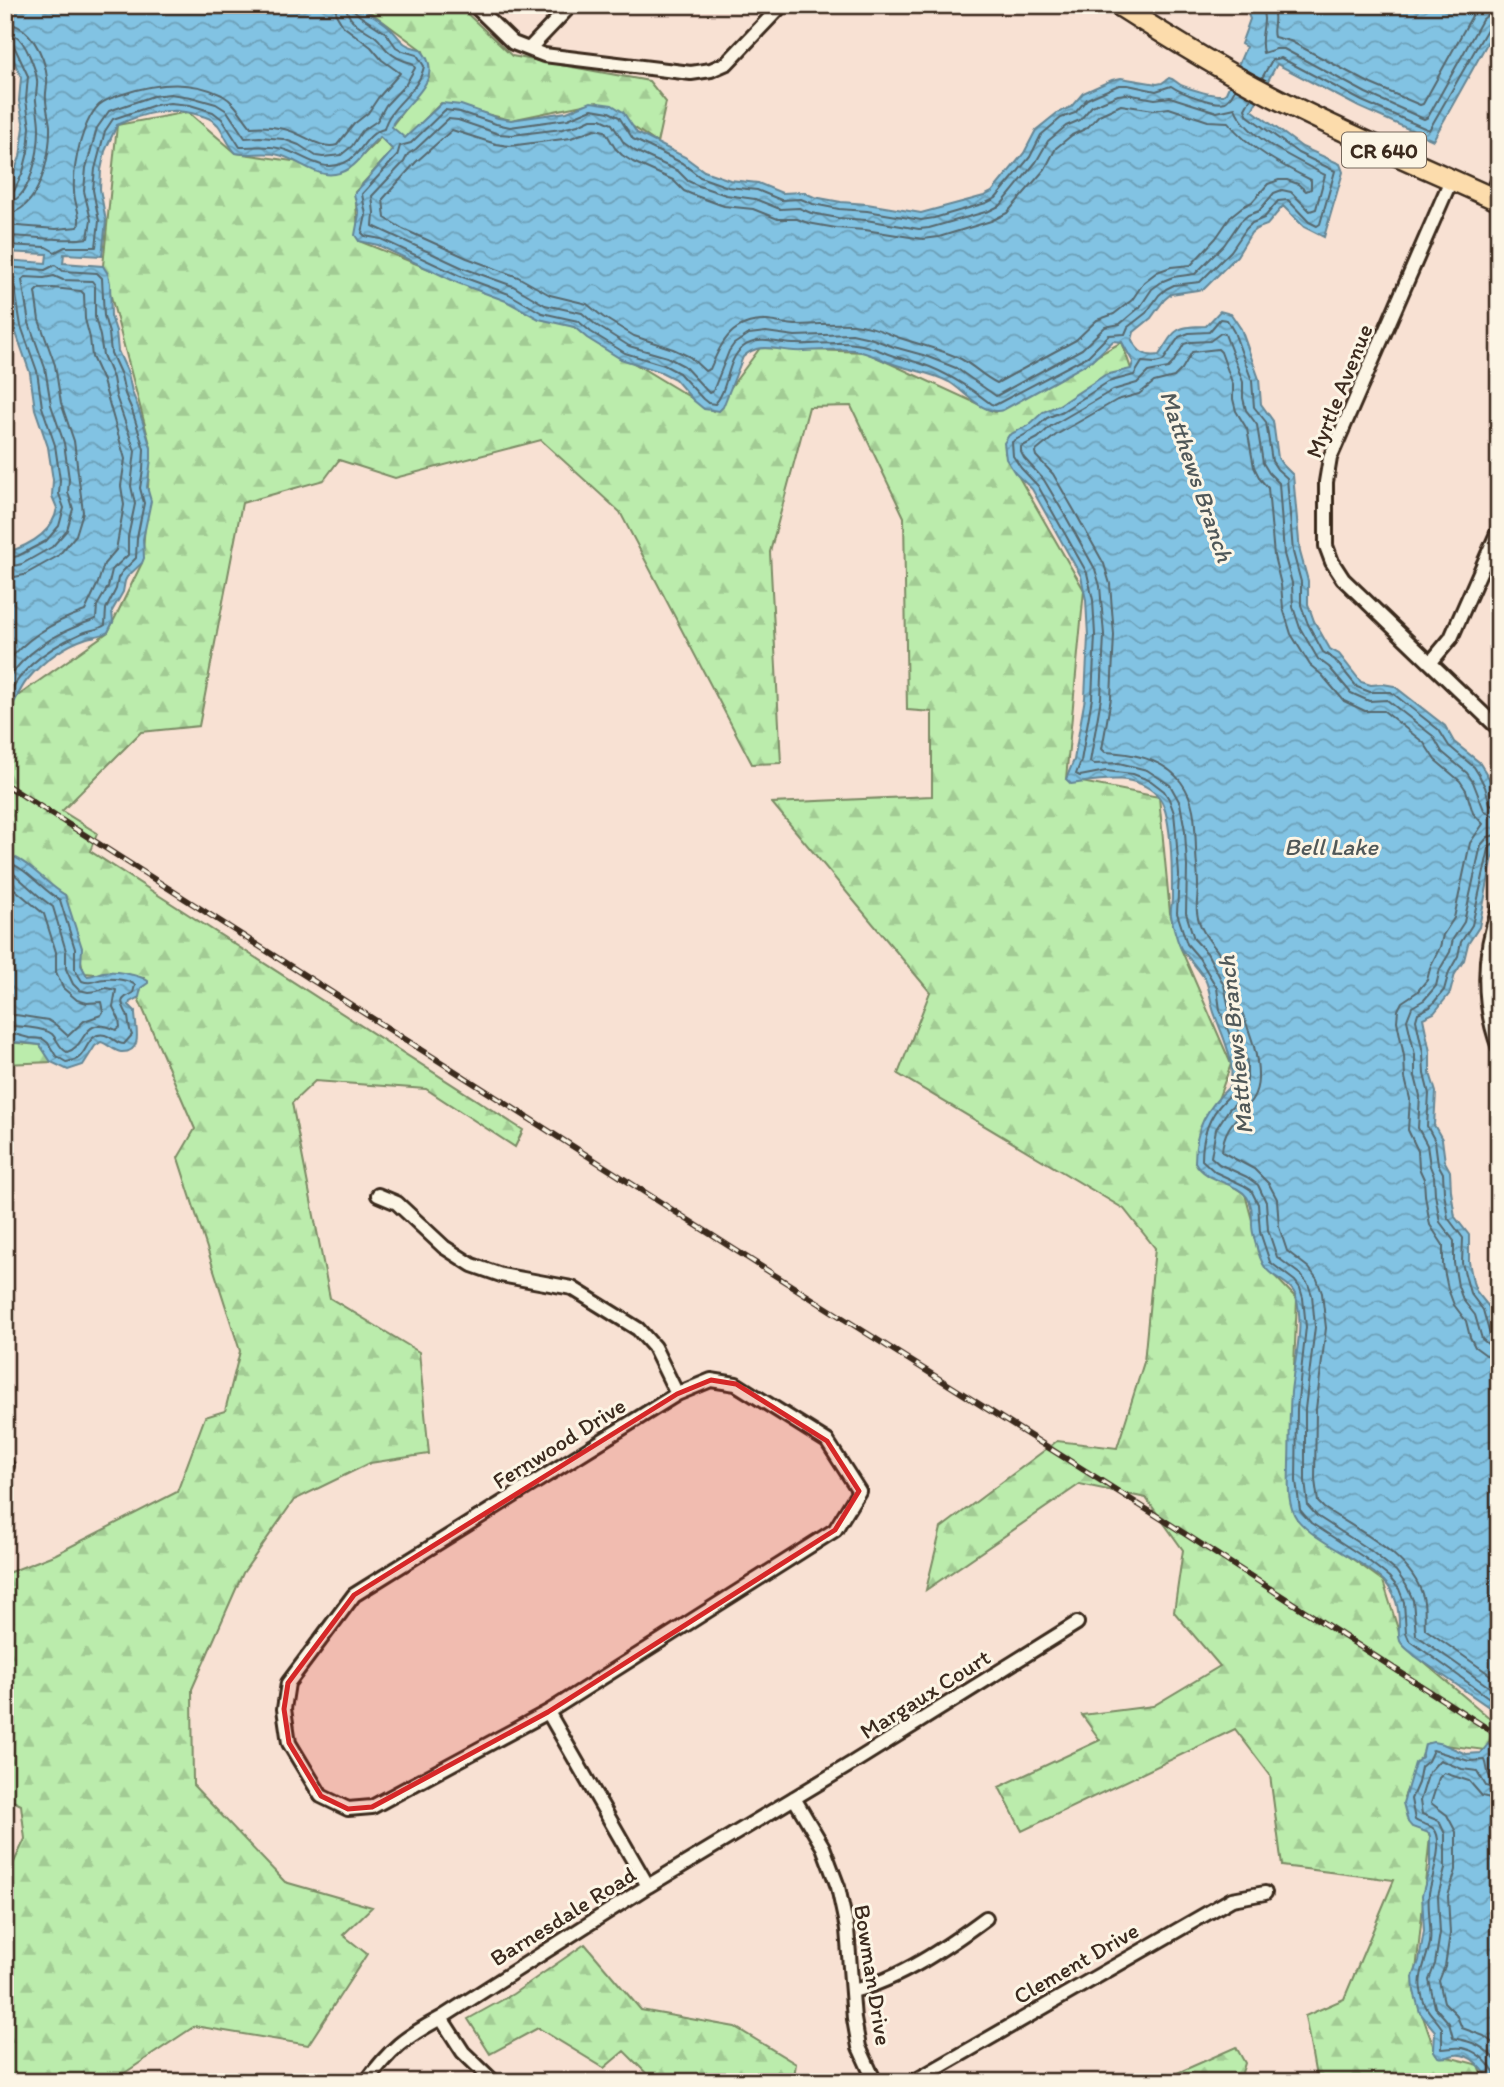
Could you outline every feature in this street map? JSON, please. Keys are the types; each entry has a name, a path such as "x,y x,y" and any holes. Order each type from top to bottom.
{"main road":[{"name":"CR 640","path":"1118,5 1270,95 1451,180 1496,192"}],"street":[{"path":"474,5 513,43 544,55 691,73 711,70 727,63 782,5"},
{"path":"529,49 571,5"},
{"name":"Myrtle Avenue","path":"1451,180 1330,458 1326,482 1326,546 1343,579 1499,729"},
{"path":"1431,662 1451,638 1499,529"},
{"path":"1499,909 1493,923 1486,966 1486,993 1491,1027 1499,1048"},
{"path":"378,1195 397,1203 444,1247 472,1265 501,1275 572,1288 638,1329 654,1347 677,1394"},
{"name":"Fernwood Drive","path":"710,1380 736,1384 827,1441 859,1491 835,1530 548,1712 372,1807 348,1809 321,1796 289,1743 284,1709 288,1682 354,1595 677,1394 710,1380"},
{"name":"Margaux Court","path":"794,1798 1077,1623"},
{"path":"548,1712 648,1886"},
{"name":"Barnesdale Road","path":"366,2082 384,2057 413,2033 794,1798"},
{"name":"Bowman Drive","path":"794,1798 823,1847 838,1887 847,1929 854,2019 859,2047 875,2082"},
{"name":"Clement Drive","path":"913,2082 1232,1899 1265,1893"},
{"path":"853,1991 880,1983 955,1941 986,1918"},
{"path":"441,2018 463,2052 494,2082"}],"highlighted area":[{"path":"711,1380 736,1384 827,1441 859,1491 835,1530 548,1712 372,1807 348,1809 321,1796 289,1743 284,1709 288,1683 354,1595 677,1394"}],"green space":[{"path":"361,5 458,5 512,56 649,81 666,102 657,143 597,102 511,120 441,103 405,139 391,127 429,77 423,51"},
{"path":"188,112 236,153 349,169 381,137 393,150 355,192 359,241 574,327 713,411 760,348 865,352 995,412 1122,342 1131,369 1005,453 1084,590 1066,779 1159,797 1170,913 1181,949 1231,1064 1195,1162 1245,1194 1264,1265 1297,1299 1290,1456 1297,1519 1383,1581 1403,1645 1498,1725 1485,1750 1428,1743 1404,1797 1430,1836 1414,1991 1436,2054 1479,2065 1485,2082 1317,2082 1305,2016 1344,1999 1394,1880 1282,1866 1270,1775 1235,1729 1022,1831 999,1787 1100,1740 1082,1715 1153,1706 1220,1666 1174,1612 1183,1550 1146,1498 1080,1484 926,1590 941,1528 1057,1441 1117,1448 1144,1362 1155,1248 1124,1209 898,1074 930,992 772,803 932,796 932,712 907,710 904,517 851,406 809,407 770,552 781,763 752,764 620,512 541,440 395,478 339,460 324,480 242,503 199,726 141,732 62,811 97,833 90,851 523,1130 515,1147 426,1089 315,1081 292,1103 330,1298 419,1352 429,1454 370,1463 294,1500 243,1573 192,1689 193,1785 285,1882 372,1907 343,1935 367,1954 308,2045 195,2026 111,2082 5,2082 5,1881 25,1839 21,1805 5,1797 5,1574 56,1554 177,1492 205,1417 225,1411 240,1351 178,1158 195,1129 138,998 144,978 84,973 65,895 5,862 5,705 108,632 142,563 151,448 103,266 117,125"},
{"path":"5,1042 40,1045 52,1062 5,1064"},
{"path":"585,1944 641,2010 735,2027 796,2064 793,2082 655,2082 624,2051 604,2068 538,2028 490,2054 468,2019 513,1994"},
{"path":"1236,2047 1245,2063 1239,2082 1157,2082"}],"water":[{"name":"Bell Lake","path":"5,5 359,5 388,26 404,43 420,49 427,59 430,69 428,79 393,123 392,127 405,138 442,103 461,105 511,120 567,112 591,102 612,105 623,112 637,133 685,157 704,171 730,180 758,183 782,193 803,192 841,202 921,213 992,192 1024,153 1036,130 1057,113 1071,107 1083,93 1112,80 1121,78 1157,84 1169,78 1192,89 1223,95 1246,47 1241,44 1250,19 1244,5 1499,5 1499,22 1433,140 1359,107 1277,64 1252,110 1302,147 1340,164 1343,172 1324,237 1304,227 1283,206 1267,225 1251,233 1237,256 1204,289 1171,294 1151,318 1134,332 1132,340 1143,353 1159,355 1176,331 1187,327 1206,326 1220,311 1231,314 1241,329 1259,379 1261,404 1273,421 1278,458 1293,475 1300,552 1308,581 1308,604 1314,621 1330,649 1339,654 1361,682 1394,686 1445,726 1454,742 1479,762 1494,790 1499,816 1499,839 1479,927 1468,944 1450,993 1434,1013 1423,1018 1430,1052 1430,1073 1436,1092 1434,1125 1442,1139 1445,1162 1450,1171 1455,1217 1469,1235 1469,1262 1473,1282 1476,1291 1489,1307 1499,1348 1499,1714 1405,1647 1399,1637 1396,1602 1384,1581 1315,1536 1293,1513 1289,1491 1290,1418 1299,1332 1298,1308 1290,1287 1270,1273 1263,1264 1254,1237 1251,1206 1247,1197 1206,1174 1195,1162 1200,1129 1208,1111 1230,1086 1231,1068 1228,1050 1205,979 1180,947 1174,928 1166,814 1157,795 1138,783 1116,779 1071,784 1066,779 1074,760 1085,698 1088,636 1086,600 1081,576 1032,489 1015,473 1006,459 1004,443 1009,435 1029,425 1043,412 1059,405 1105,375 1131,369 1133,362 1122,342 1113,341 1092,361 1003,410 996,411 975,402 949,382 862,352 761,348 743,357 723,407 719,411 704,409 675,379 621,359 574,327 539,319 506,301 458,283 378,245 359,241 355,235 359,214 354,194 393,150 380,137 355,165 340,173 331,174 313,170 279,155 236,153 218,125 202,116 167,111 137,117 117,125 105,151 100,189 106,221 102,256 64,254 63,263 103,266 108,274 111,316 118,351 128,373 151,448 147,487 151,501 143,539 144,558 125,581 123,592 112,611 113,622 108,632 79,641 47,660 25,683 5,717 5,553 31,543 45,532 55,517 57,508 52,496 53,480 48,447 35,409 30,373 14,327 5,263 5,260 46,263 47,254 5,252 5,195 20,157 24,127 19,101 21,77 5,41"},
{"path":"5,853 22,861 65,895 82,948 81,965 87,976 114,972 148,981 141,988 139,997 129,1005 135,1011 137,1036 134,1048 121,1052 101,1042 95,1046 83,1065 68,1070 51,1062 40,1045 18,1042 5,1044"},
{"path":"1433,1742 1466,1754 1481,1753 1488,1744 1499,1750 1494,1768 1499,1778 1499,2082 1492,2082 1476,2063 1467,2057 1438,2057 1434,2051 1435,2031 1420,2013 1414,1991 1413,1977 1419,1961 1424,1931 1422,1895 1430,1867 1430,1836 1429,1833 1412,1827 1403,1803 1415,1763 1422,1757 1425,1744"}],"railway":[{"path":"5,784 1499,1736"}],"water label":[{"name":"Matthews Branch","path":"1197,476"},
{"name":"Matthews Branch","path":"1235,1045"}]}
